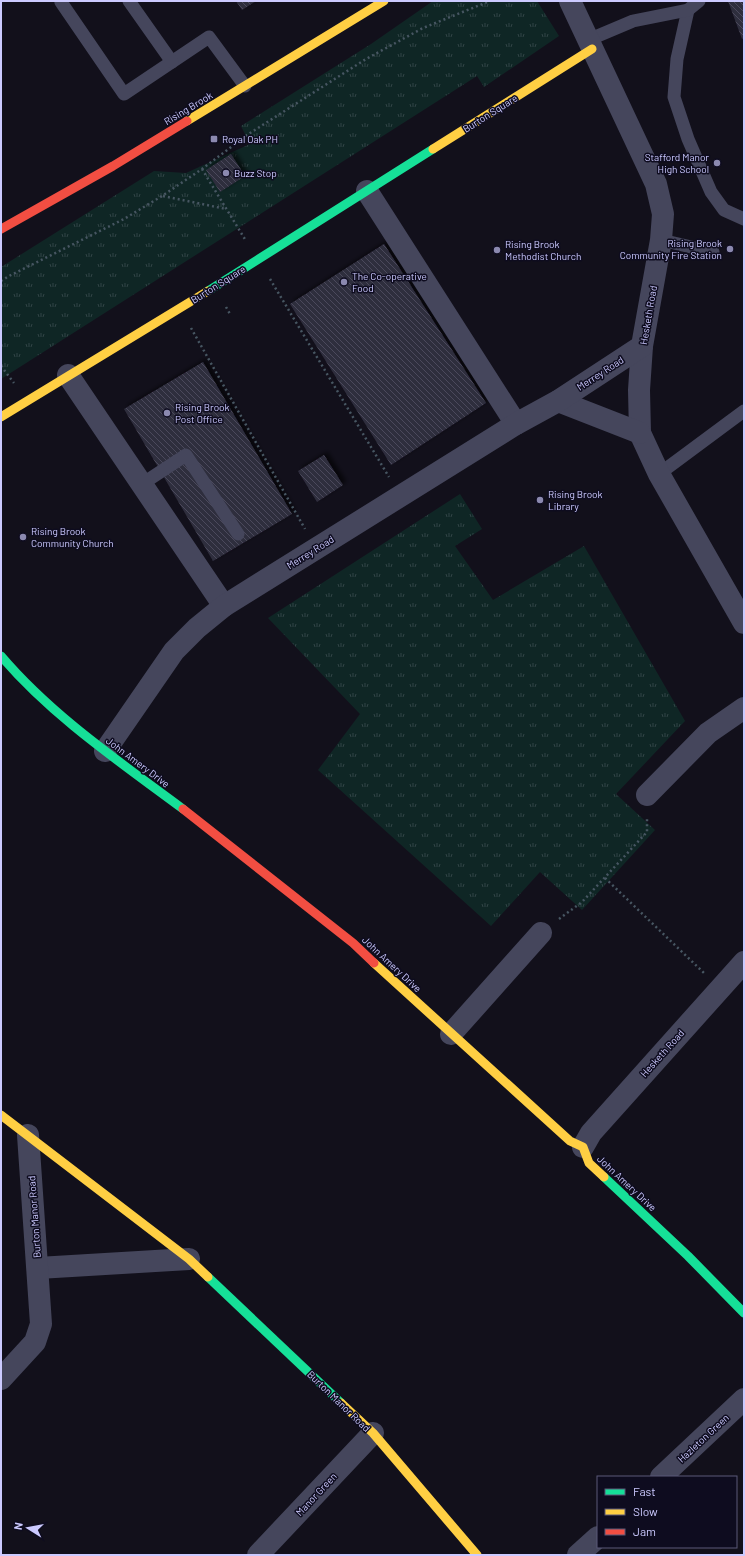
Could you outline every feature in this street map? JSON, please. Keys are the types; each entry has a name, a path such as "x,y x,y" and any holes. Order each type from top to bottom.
{"main road":[{"name":"Rising Brook","path":"1,229 113,166 384,1"},
{"name":"Burton Square","path":"1,417 68,375 180,309 367,191 590,44"},
{"name":"John Amery Drive","path":"1,656 24,683 105,751 222,838 354,943 451,1034 570,1141 583,1146 589,1163 688,1256 744,1314"},
{"name":"Burton Manor Road","path":"1,1115 189,1259 373,1433 477,1555"}],"street":[{"name":"Hesketh Road","path":"570,1 656,184 663,214 661,240 642,346 639,390 640,433 659,474 744,623"},
{"path":"367,191 516,424"},
{"name":"Merrey Road","path":"105,751 174,651 197,628 224,606 516,424 558,401 642,346"},
{"path":"68,375 224,606"},
{"path":"558,401 640,433"},
{"path":"647,794 708,732 744,708"},
{"path":"451,1034 541,933"},
{"name":"Hesketh Road","path":"583,1146 591,1133 744,962"},
{"name":"Burton Manor Road","path":"28,1135 38,1268 189,1259"},
{"path":"1,1378 35,1342 41,1324 38,1268"},
{"name":"Hazleton Green","path":"662,1476 744,1399"},
{"name":"Manor Green","path":"258,1555 373,1433"},
{"path":"578,1555 597,1537"}],"lane":[{"path":"62,1 61,2 124,94 209,37 245,86"},
{"path":"129,1 172,62"},
{"path":"590,44 633,21 688,10 699,1"},
{"path":"688,10 677,59 674,97 688,139 711,192 724,210 744,219"},
{"path":"661,240 713,252"},
{"path":"659,474 744,411"},
{"path":"142,484 186,456 238,534"}],"path":[{"path":"1,281 124,219 162,196 202,170 247,135 366,59 423,28 490,1"},
{"path":"202,170 258,259 286,308 401,496"},
{"path":"162,196 226,209"},
{"path":"180,309 316,549"},
{"path":"541,933 582,902 647,832 647,794"},
{"path":"605,878 720,988"}],"green space":[{"path":"433,1 537,1 559,36 484,87 477,76 1,379 1,267 154,171 186,173 250,144 241,126 371,44"},
{"path":"460,494 482,529 455,546 493,600 584,546 685,721 616,794 655,830 582,910 540,872 491,926 318,770 360,714 268,618"}],"building":[{"path":"236,1 256,1 242,10"},
{"path":"728,1 744,1 744,38 742,39"},
{"name":"Buzz Stop","path":"231,154 245,176 220,192 206,170"},
{"path":"384,244 486,403 391,465 290,304"},
{"path":"203,362 292,514 213,561 124,409"},
{"path":"324,455 343,485 317,502 298,471"}],"traffic: fast":[{"path":"208,291 433,149"},
{"path":"1,656 42,699 64,718 111,756 183,809"},
{"path":"604,1177 688,1256 744,1313"},
{"path":"208,1277 341,1403"}],"traffic: slow":[{"path":"187,121 384,1"},
{"path":"433,149 592,49"},
{"path":"1,417 208,291"},
{"path":"374,963 570,1141 583,1147 589,1163 604,1177"},
{"path":"1,1115 189,1259 208,1277"},
{"path":"341,1403 373,1433 477,1555"}],"traffic: jam":[{"path":"1,229 113,166 187,121"},
{"path":"183,809 353,943 374,963"}],"place":[{"name":"Royal Oak PH","path":"214,139"},
{"name":"Stafford Manor High School","path":"717,163"},
{"name":"Buzz Stop","path":"226,173"},
{"name":"Rising Brook Community Fire Station","path":"730,249"},
{"name":"Rising Brook Methodist Church","path":"497,250"},
{"name":"The Co-operative Food","path":"344,282"},
{"name":"Rising Brook Post Office","path":"167,413"},
{"name":"Rising Brook Library","path":"540,500"},
{"name":"Rising Brook Community Church","path":"23,537"}]}
